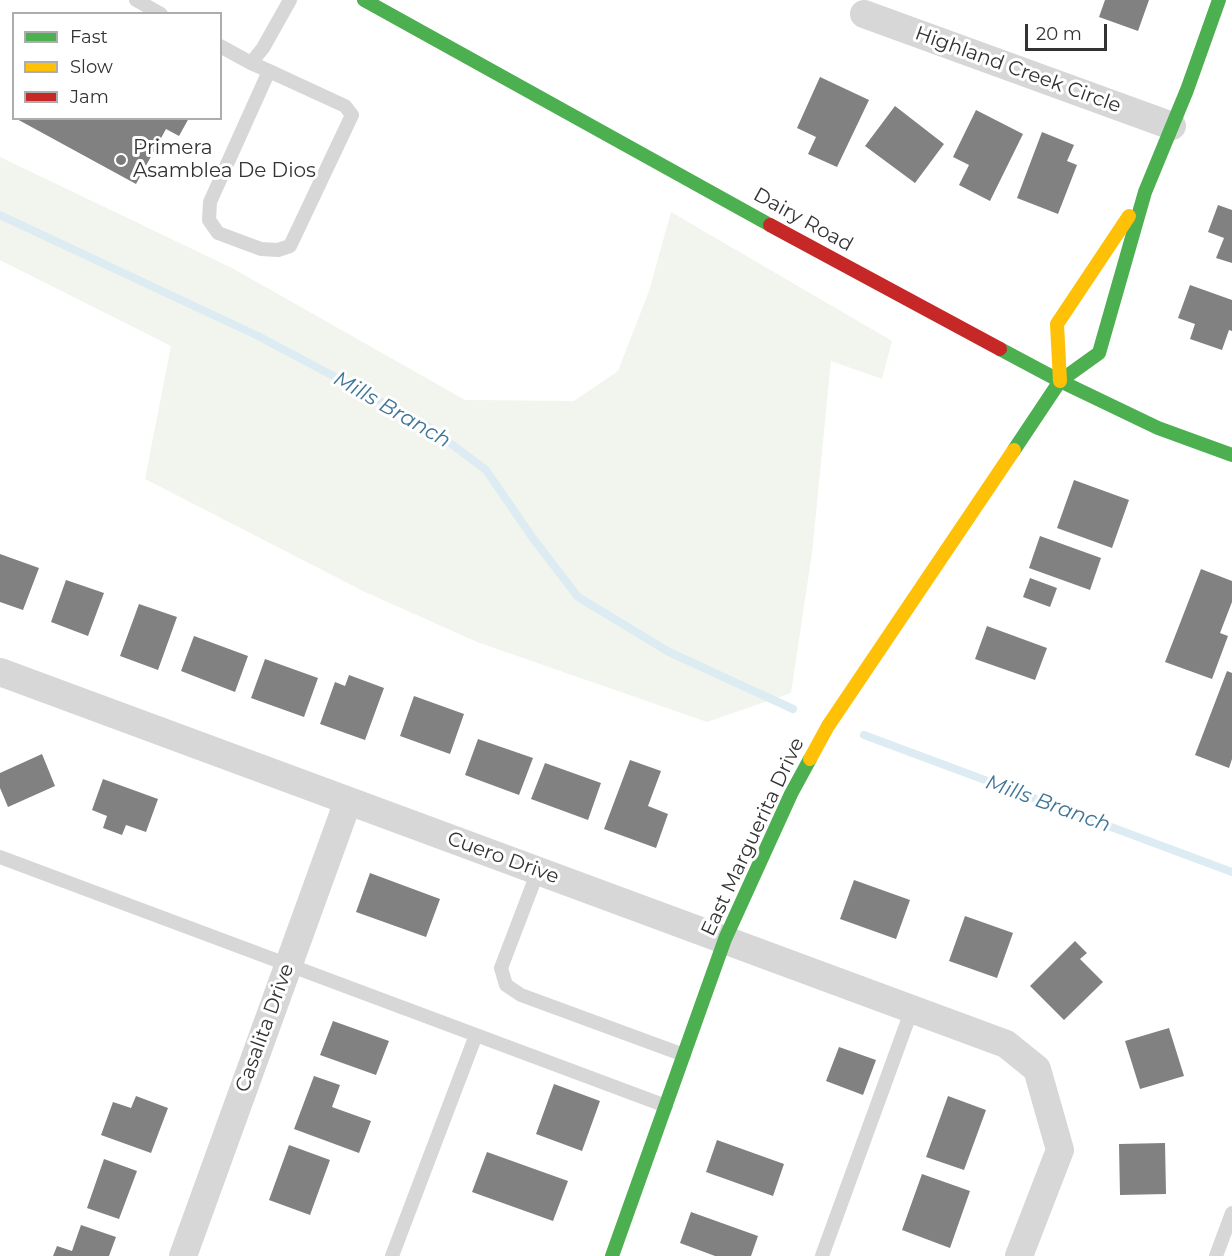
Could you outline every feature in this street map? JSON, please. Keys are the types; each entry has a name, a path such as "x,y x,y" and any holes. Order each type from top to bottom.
{"street":[{"name":"Dairy Road","path":"364,0 870,280 1060,381 1158,428 1232,455"},
{"path":"1060,381 1099,353 1145,192 1219,0"},
{"name":"Highland Creek Circle","path":"864,14 1172,126"},
{"path":"1060,381 1057,324 1145,192"},
{"name":"East Marguerita Drive","path":"612,1256 725,939 791,794 828,726 1060,381"},
{"name":"Cuero Drive","path":"0,672 1006,1044 1037,1069 1060,1150 1019,1256"},
{"name":"Casalita Drive","path":"183,1256 348,801"}],"lane":[{"path":"136,0 157,12"},
{"path":"251,63 263,48 291,0"},
{"path":"222,47 251,63 269,71 345,106 352,114 291,246 278,250 261,249 218,233 209,220 210,202 269,71"},
{"path":"0,857 666,1106"},
{"path":"538,871 501,968 506,985 521,995 684,1055"},
{"path":"822,1256 912,1009"},
{"path":"392,1256 476,1035"},
{"path":"1216,1256 1232,1213"}],"shaded area":[{"path":"0,157 232,268 465,400 574,401 618,371 649,291 671,212 892,341 882,379 831,361 812,553 791,693 707,722 477,642 365,592 145,479 171,346 0,260"}],"building":[{"path":"1105,0 1149,0 1138,31 1099,17"},
{"path":"820,77 869,100 837,167 808,154 816,137 797,128"},
{"path":"895,106 944,144 915,183 865,146"},
{"path":"976,110 1023,134 990,201 959,185 969,165 953,157"},
{"name":"Primera Asamblea De Dios","path":"19,120 188,120 179,136 166,129 136,184"},
{"path":"1042,132 1074,145 1067,161 1077,165 1058,214 1017,198"},
{"path":"1218,205 1232,210 1232,263 1216,258 1224,238 1208,232"},
{"path":"1190,285 1232,300 1232,331 1229,330 1222,350 1190,339 1195,324 1178,318"},
{"path":"1074,480 1129,500 1112,548 1057,528"},
{"path":"1040,536 1101,558 1090,590 1029,568"},
{"path":"0,554 39,568 23,610 0,602"},
{"path":"1201,569 1232,581 1232,602 1220,633 1228,636 1212,679 1165,662"},
{"path":"1030,578 1057,588 1050,607 1023,597"},
{"path":"66,580 104,593 88,636 51,622"},
{"path":"139,604 177,617 158,670 120,656"},
{"path":"987,626 1047,648 1035,680 975,659"},
{"path":"194,636 248,656 235,692 181,671"},
{"path":"265,659 318,678 304,717 251,698"},
{"path":"1227,671 1232,673 1232,759 1229,768 1195,755"},
{"path":"349,675 384,688 365,740 320,724 335,682 345,686"},
{"path":"414,696 464,714 450,754 400,736"},
{"path":"478,739 533,758 519,795 465,775"},
{"path":"42,754 55,786 8,807 0,788 0,773"},
{"path":"630,760 661,771 648,806 668,814 656,848 604,829"},
{"path":"545,763 601,783 588,820 531,799"},
{"path":"103,779 158,799 146,832 126,825 122,835 103,828 107,816 92,810"},
{"path":"370,873 440,899 426,937 356,912"},
{"path":"854,880 910,900 896,939 840,919"},
{"path":"965,916 1013,933 997,978 949,961"},
{"path":"1075,941 1087,953 1080,959 1103,982 1064,1020 1030,986"},
{"path":"333,1021 389,1041 376,1075 320,1055"},
{"path":"1169,1028 1184,1076 1140,1089 1125,1041"},
{"path":"839,1047 876,1060 863,1095 826,1081"},
{"path":"314,1076 340,1085 332,1107 371,1121 359,1153 294,1129"},
{"path":"554,1084 600,1101 582,1151 536,1134"},
{"path":"136,1096 168,1108 151,1153 101,1135 113,1102 131,1108"},
{"path":"948,1096 986,1110 964,1170 926,1157"},
{"path":"717,1140 784,1164 773,1196 706,1172"},
{"path":"1165,1143 1166,1194 1120,1195 1119,1144"},
{"path":"289,1145 330,1160 310,1215 269,1200"},
{"path":"487,1152 568,1181 553,1221 472,1192"},
{"path":"104,1159 137,1171 119,1219 87,1208"},
{"path":"922,1174 970,1191 950,1248 902,1230"},
{"path":"691,1212 758,1236 751,1256 715,1256 680,1243"},
{"path":"81,1225 116,1237 109,1256 53,1256 57,1246 72,1251"}],"waterway":[{"name":"Mills Branch","path":"0,215 258,336 426,425 486,470 532,537 578,597 669,652 793,709"},
{"name":"Mills Branch","path":"864,735 1232,872"}],"traffic: fast":[{"path":"364,0 770,225"},
{"path":"1014,450 1060,381 1099,353 1145,192 1187,90 1219,0"},
{"path":"1000,349 1158,428 1232,455"},
{"path":"612,1256 725,939 791,794 810,759"}],"traffic: slow":[{"path":"1060,381 1057,324 1129,216"},
{"path":"810,759 828,726 1014,450"}],"traffic: jam":[{"path":"770,225 1000,349"}],"place":[{"name":"Primera Asamblea De Dios","path":"121,160"}]}
